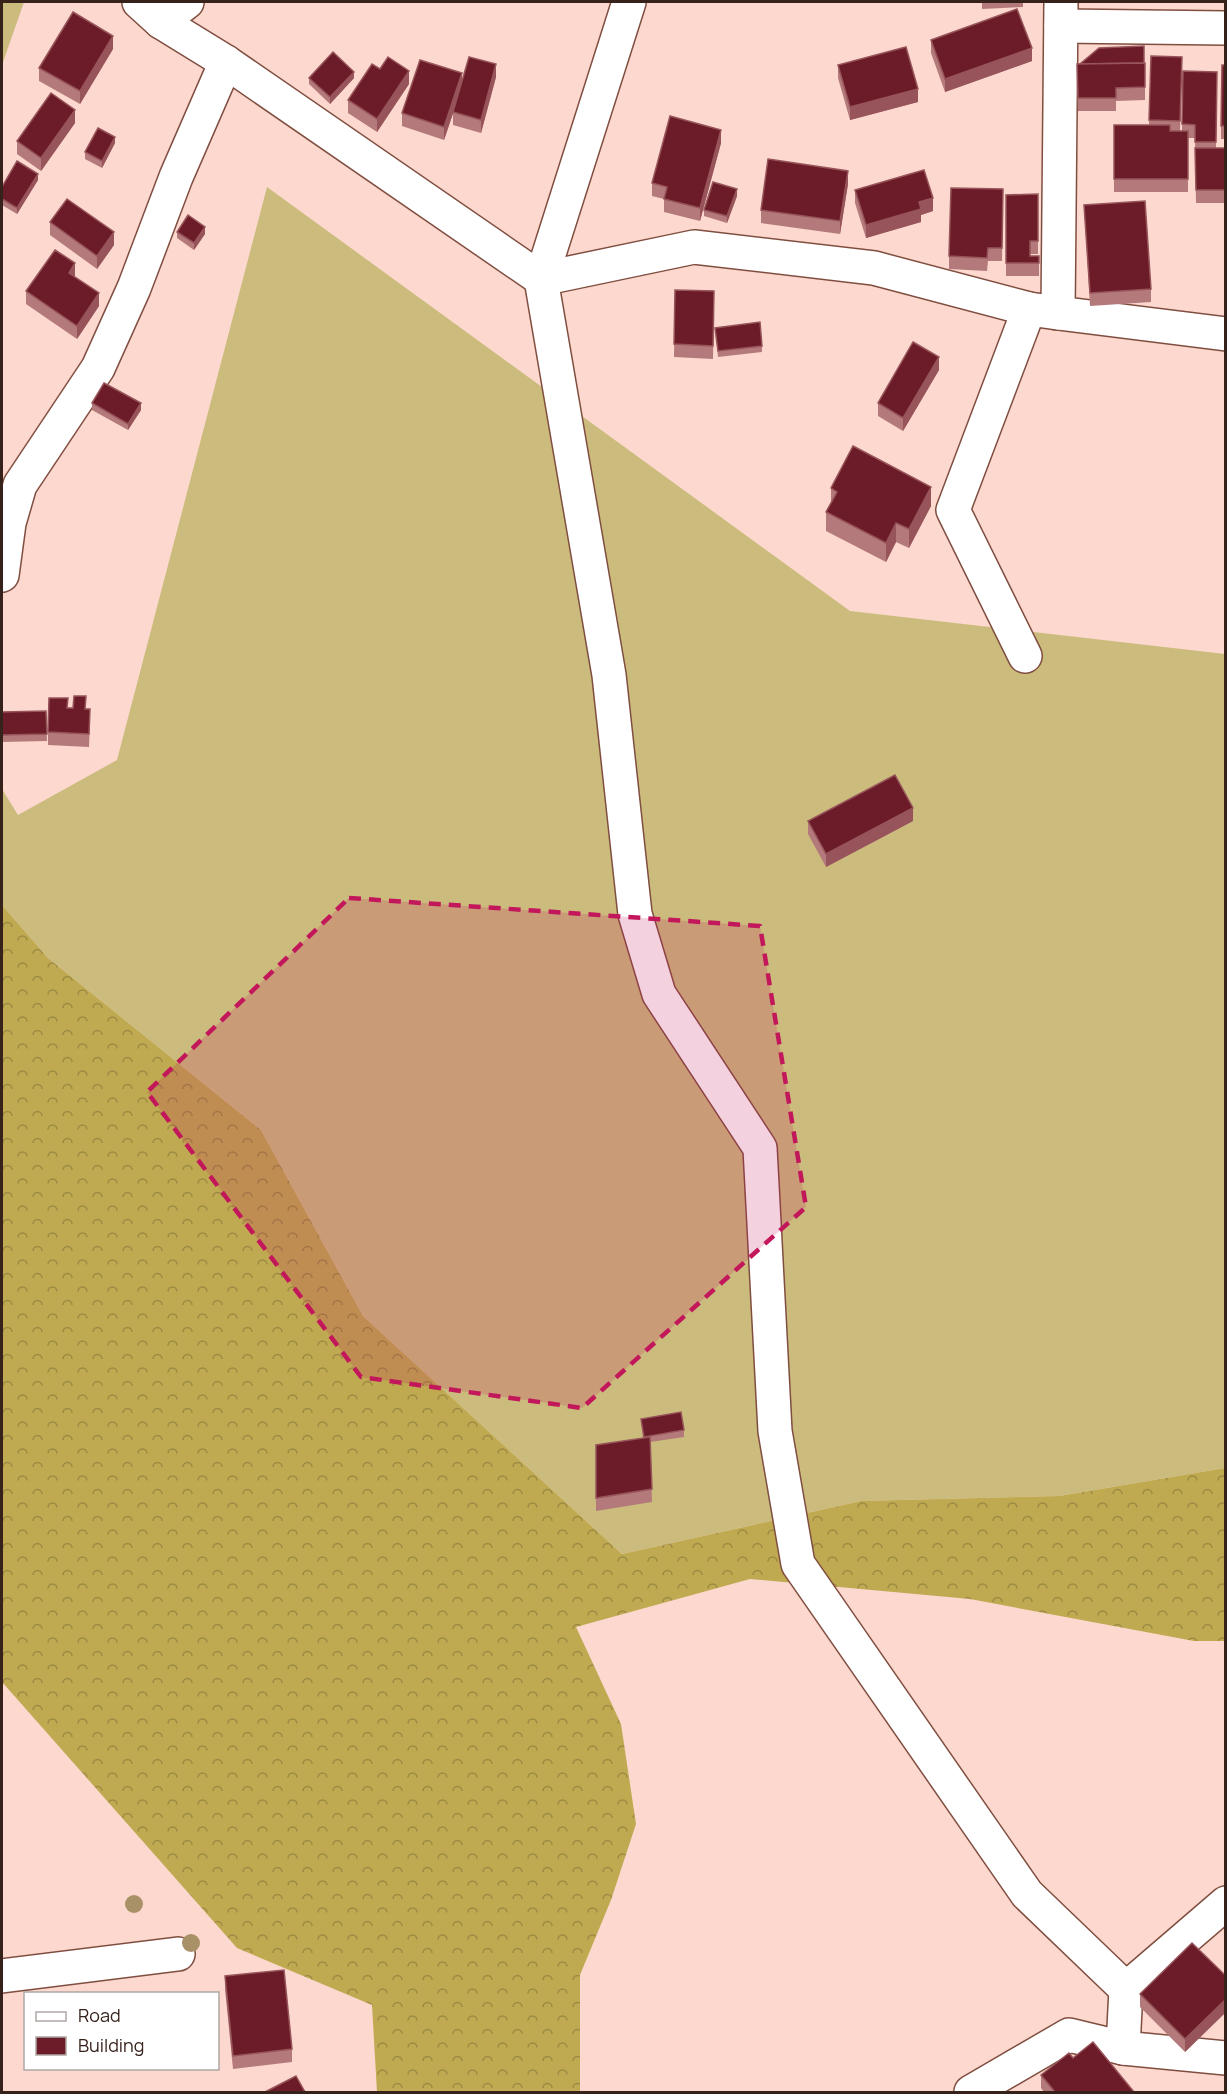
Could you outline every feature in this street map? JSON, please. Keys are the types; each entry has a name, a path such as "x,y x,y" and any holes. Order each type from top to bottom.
{"street":[{"path":"150,12 187,2"},
{"path":"629,2 541,279 609,675 635,914 659,994 760,1148 775,1431 798,1564 1027,1894 1126,1989"},
{"path":"150,12 541,279 694,247 874,268 1043,311 1226,334"},
{"path":"1025,656 953,510 1043,311 1061,14 1226,28"},
{"path":"2,575 9,523 20,485 98,368 134,288 176,177 226,62"},
{"path":"1123,2048 1126,1989 1226,1903"},
{"path":"2,1976 178,1954"},
{"path":"971,2092 1069,2035 1123,2048 1226,2058"}],"highlighted area":[{"path":"349,898 760,926 806,1207 582,1408 361,1377 147,1092"}],"shaded area":[{"path":"2,2 24,2 2,65"},
{"path":"267,187 850,611 1225,654 1225,1468 1059,1496 861,1501 622,1554 363,1316 261,1130 48,958 2,905 2,789 18,815 117,760"}],"green space":[{"path":"2,905 48,958 261,1130 363,1316 622,1554 861,1501 1059,1496 1225,1468 1225,1641 1194,1641 970,1599 750,1579 576,1627 621,1724 636,1824 611,1900 580,1975 580,2092 377,2092 372,2005 237,1948 2,1682"}],"building":[{"path":"1017,9 1032,48 945,79 931,40"},
{"path":"73,12 113,36 80,91 39,68"},
{"path":"1144,46 1144,63 1080,64 1099,48"},
{"path":"906,47 918,89 850,107 838,65"},
{"path":"333,52 354,72 330,97 309,78"},
{"path":"1151,56 1182,57 1180,121 1149,120"},
{"path":"388,57 409,71 377,119 348,100 372,64 380,69"},
{"path":"469,57 496,64 481,120 453,112"},
{"path":"420,60 462,73 444,127 402,113"},
{"path":"1145,63 1145,87 1116,88 1116,98 1078,98 1077,64"},
{"path":"1222,65 1226,65 1226,126 1221,126"},
{"path":"1183,71 1217,72 1216,142 1195,142 1195,125 1182,124"},
{"path":"51,93 75,110 41,158 17,141"},
{"path":"670,116 721,130 700,208 664,199 667,187 652,183"},
{"path":"1114,125 1170,125 1170,131 1188,131 1188,179 1114,179"},
{"path":"98,128 115,137 102,161 85,152"},
{"path":"1195,148 1226,148 1226,190 1196,190"},
{"path":"768,159 848,171 840,221 761,210"},
{"path":"17,161 38,174 17,208 2,199 2,187"},
{"path":"924,170 933,198 919,202 921,209 866,225 855,190"},
{"path":"713,182 737,189 727,216 704,210"},
{"path":"951,188 1003,189 1002,248 988,248 987,258 949,256"},
{"path":"1038,194 1038,241 1030,241 1030,256 1039,256 1039,263 1006,263 1006,195"},
{"path":"67,199 114,232 97,256 50,222"},
{"path":"1145,201 1151,289 1090,293 1084,205"},
{"path":"188,215 205,227 194,243 177,232"},
{"path":"55,250 75,263 69,273 99,293 77,326 26,291"},
{"path":"675,290 714,291 713,346 674,344"},
{"path":"760,322 762,346 718,351 715,328"},
{"path":"913,342 939,357 903,418 878,403"},
{"path":"104,383 141,403 128,424 92,403"},
{"path":"853,446 931,487 909,529 896,523 886,543 826,512 837,492 831,488"},
{"path":"74,696 86,696 85,709 90,709 89,734 48,732 49,698 68,698 67,708 73,708"},
{"path":"46,711 47,734 2,735 2,712"},
{"path":"895,775 913,808 826,854 808,821"},
{"path":"681,1412 684,1430 644,1437 641,1419"},
{"path":"650,1437 652,1489 596,1498 596,1445"},
{"path":"1192,1943 1226,1976 1226,1999 1185,2039 1140,1994"},
{"path":"284,1970 292,2049 233,2056 225,1976"},
{"path":"1093,2042 1134,2092 1055,2092 1041,2075 1069,2053 1073,2058"},
{"path":"296,2076 305,2092 265,2092"}]}
